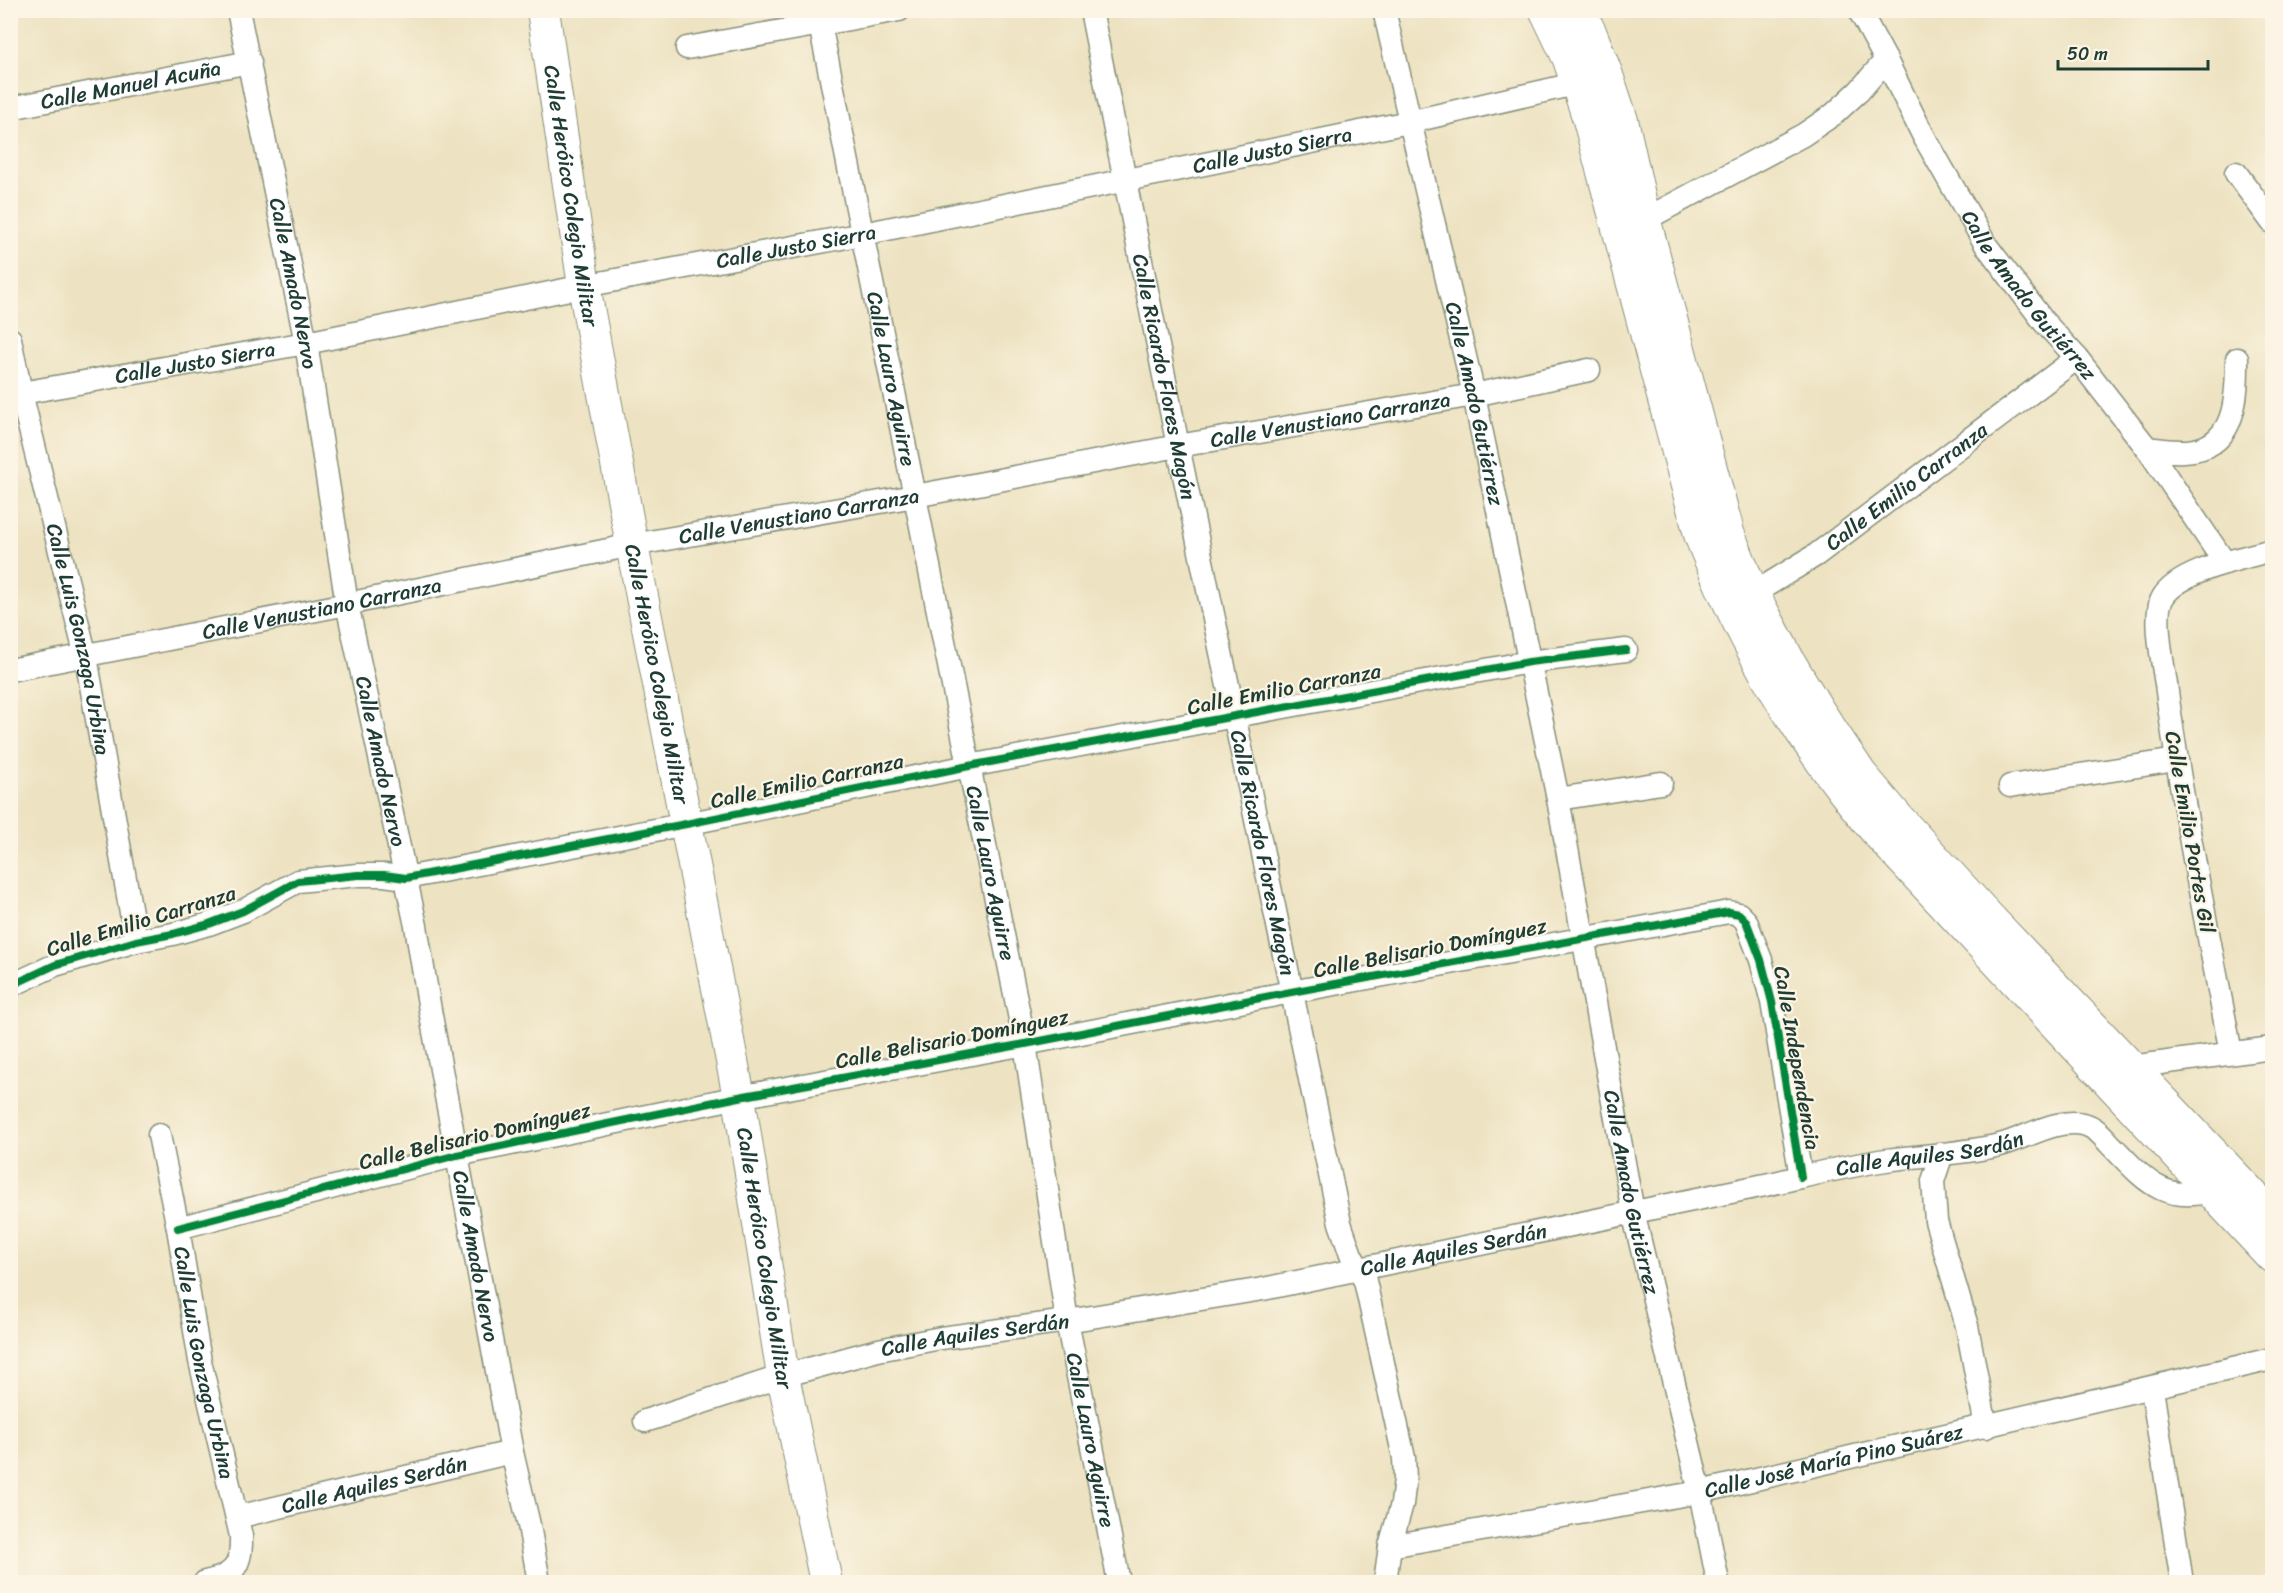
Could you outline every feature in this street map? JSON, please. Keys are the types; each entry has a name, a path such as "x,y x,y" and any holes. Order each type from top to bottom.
{"main road":[{"name":"Calle Heróico Colegio Militar","path":"543,10 584,286 739,1097 783,1376 826,1582"},
{"path":"1546,10 1579,83 1701,536 1860,774 1976,905 2131,1067 2226,1187 2272,1256"},
{"path":"1578,10 1590,33 1622,122 1644,220 1716,494 1734,551 1739,595 1770,681 1803,736 1845,794 1880,835 2226,1187 2272,1216"}],"street":[{"name":"Calle Amado Nervo","path":"238,10 306,343 347,604 406,878 538,1582"},
{"path":"687,48 899,10"},
{"name":"Calle Ricardo Flores Magón","path":"1091,10 1178,446 1340,1223 1365,1281 1404,1458 1405,1479 1402,1504 1390,1546 1385,1582"},
{"name":"Calle Amado Gutiérrez","path":"1384,10 1474,394 1558,799 1633,1212 1700,1492 1718,1582"},
{"name":"Calle Amado Gutiérrez","path":"1859,10 1923,135 1986,245 2044,322 2077,358 2147,448 2225,563"},
{"name":"Calle Lauro Aguirre","path":"820,24 1025,1044 1067,1321 1119,1582"},
{"path":"1644,220 1803,135 1834,114 1859,91 1886,60"},
{"name":"Calle Manuel Acuña","path":"10,108 250,62"},
{"name":"Calle Justo Sierra","path":"16,394 306,343 584,286 862,234 1409,122 1579,83"},
{"path":"2236,173 2272,222"},
{"name":"Calle Luis Gonzaga Urbina","path":"10,339 16,394 86,657 136,941"},
{"name":"Calle Emilio Carranza","path":"1739,595 1777,580 1816,555 2077,358"},
{"path":"2147,448 2195,450 2209,445 2222,434 2236,405 2237,359"},
{"name":"Calle Venustiano Carranza","path":"10,670 86,657 632,545 1474,394 1589,369"},
{"path":"2225,563 2272,550"},
{"name":"Calle Emilio Portes Gil","path":"2225,563 2185,579 2162,598 2158,609 2175,760 2231,1053"},
{"name":"Calle Emilio Carranza","path":"10,986 55,965 136,941 209,924 243,911 298,881 384,874 406,878 969,766 1235,716 1529,662 1626,651"},
{"path":"2010,786 2175,760"},
{"path":"1558,799 1661,783"},
{"name":"Calle Belisario Domínguez","path":"178,1228 457,1155 739,1097 1718,912 1739,914"},
{"name":"Calle Independencia","path":"1739,914 1746,921 1753,936 1772,1002 1801,1178"},
{"path":"2131,1067 2272,1048"},
{"name":"Calle Aquiles Serdán","path":"645,1421 783,1376 889,1348 1263,1289 1866,1163 2000,1145 2058,1125 2084,1124 2100,1134 2141,1176 2159,1188 2187,1196 2226,1187"},
{"name":"Calle Luis Gonzaga Urbina","path":"159,1135 178,1228 200,1361 241,1536 242,1555 236,1567 221,1579 206,1582"},
{"path":"1942,1154 1933,1181 1936,1221 1967,1326 1986,1427"},
{"name":"Calle José María Pino Suárez","path":"1390,1546 1700,1492 2152,1389 2272,1359"},
{"path":"2152,1389 2182,1582"},
{"name":"Calle Aquiles Serdán","path":"237,1518 512,1452"}],"cycle path":[{"path":"10,986 55,965 136,941 209,924 243,911 298,881 358,875 406,878 969,766 1235,716 1529,662 1626,650"},
{"path":"178,1228 457,1155 739,1097 1291,992 1729,912 1739,914 1746,921 1761,960 1772,1002 1801,1177"}]}
